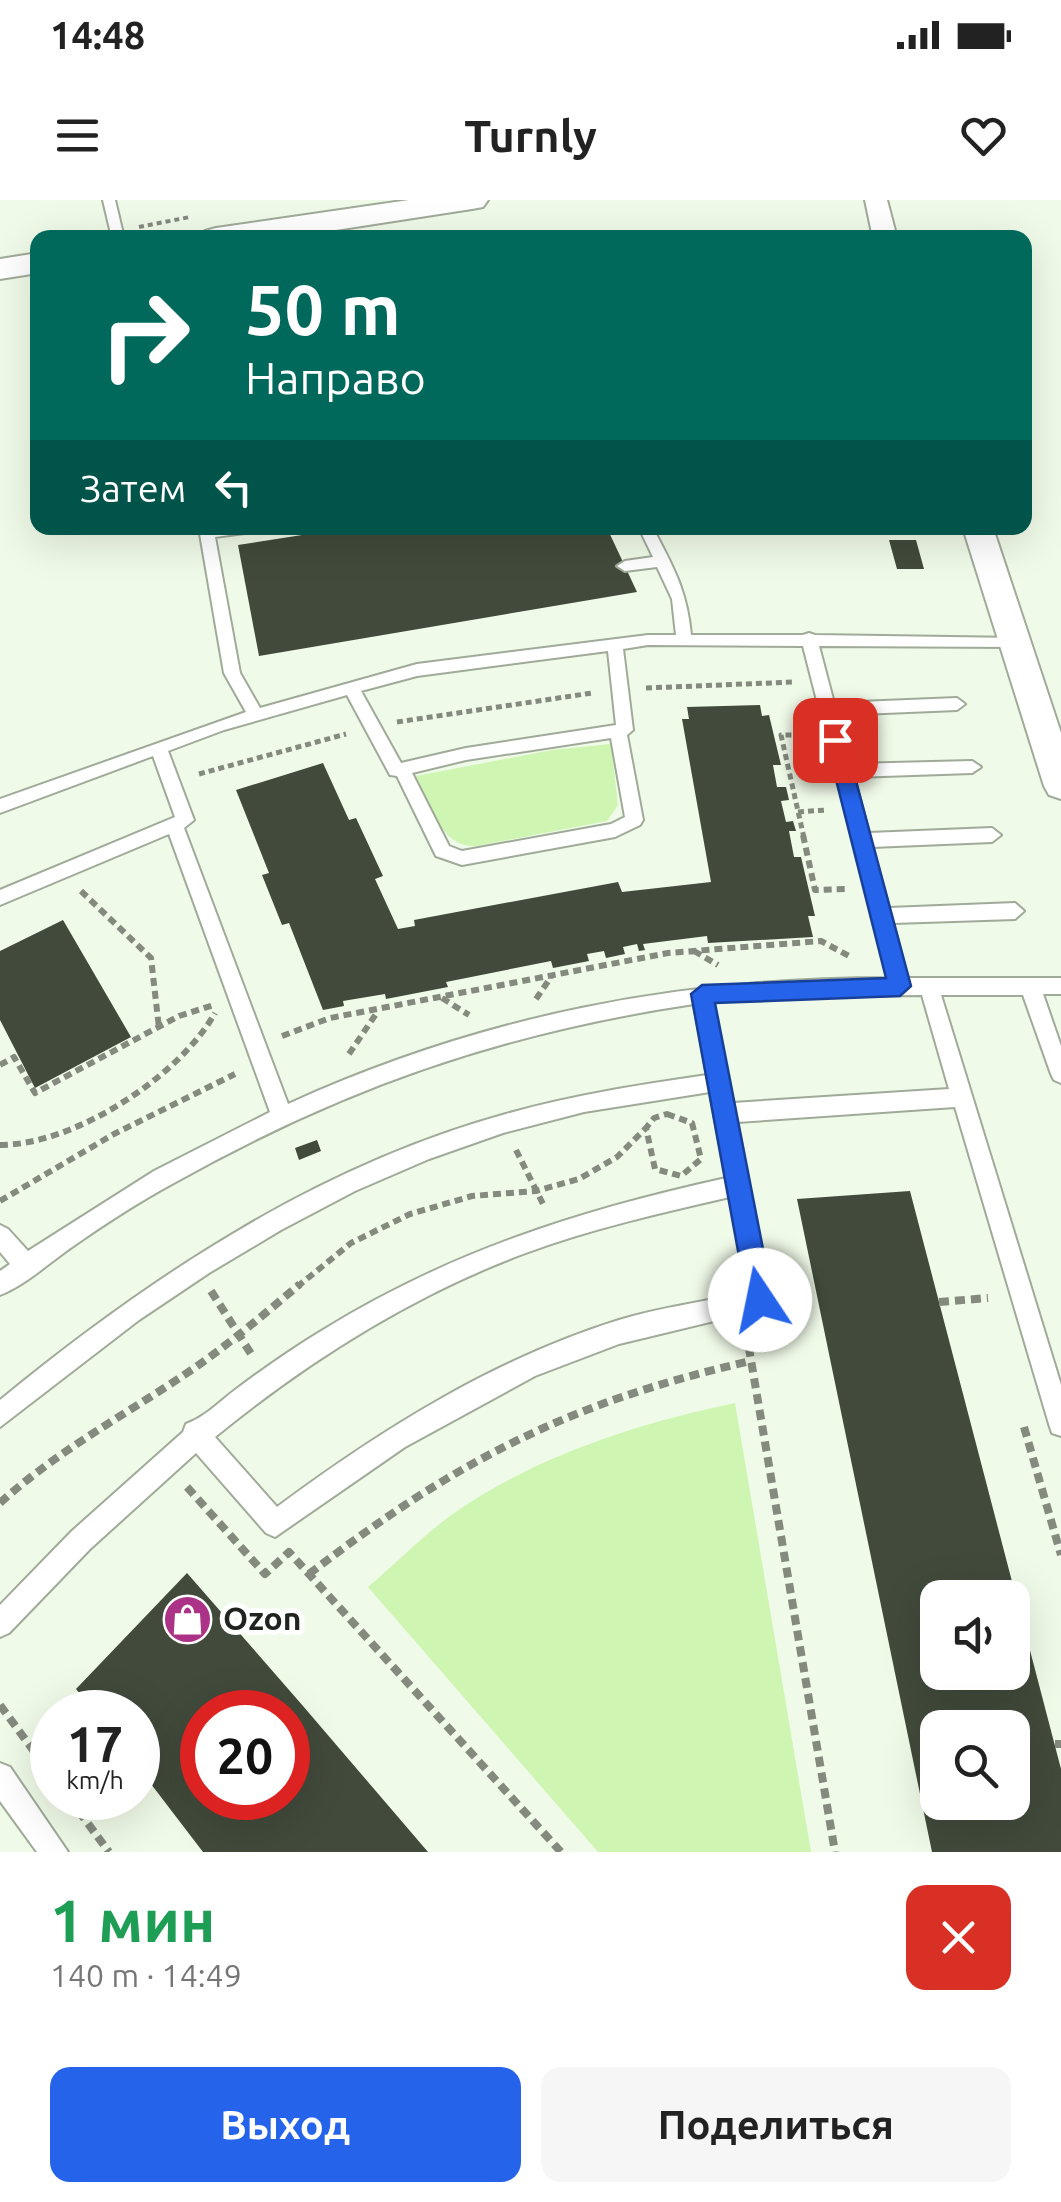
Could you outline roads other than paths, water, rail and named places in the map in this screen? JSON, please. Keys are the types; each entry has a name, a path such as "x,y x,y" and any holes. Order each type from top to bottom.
{"main road":[{"path":"270,230 472,200"},
{"path":"0,269 30,264"}],"street":[{"path":"876,200 884,230"},
{"path":"980,535 1061,786"}],"lane":[{"path":"109,200 116,230"},
{"path":"207,535 232,673 256,714"},
{"path":"649,535 680,598 684,640"},
{"path":"625,566 662,561"},
{"path":"809,638 900,986"},
{"path":"0,806 256,714 417,670 684,640 1015,642"},
{"path":"351,688 396,770 505,747 625,730 615,645"},
{"path":"827,709 958,704"},
{"path":"402,769 442,850 462,858 615,830 634,820 618,731"},
{"path":"0,898 186,820 158,747"},
{"path":"844,771 972,767"},
{"path":"174,824 229,1000 261,1062 282,1116"},
{"path":"862,840 992,836"},
{"path":"881,916 1015,911"},
{"path":"0,1284 122,1201 282,1116 374,1076 456,1047 620,1006 702,994 900,986 1061,986"},
{"path":"929,986 1061,1423"},
{"path":"1030,986 1061,1074"},
{"path":"195,1433 274,1524 344,1470 449,1406 533,1363 621,1331 760,1300 702,994"},
{"path":"0,1414 96,1335 197,1267 297,1208 386,1166 503,1124 583,1103 719,1082"},
{"path":"725,1113 962,1097"},
{"path":"0,1624 80,1538 195,1433 268,1378 411,1291 483,1257 555,1230 620,1210 738,1185"},
{"path":"0,1236 26,1265"},
{"path":"0,1777 54,1852"}],"place":[{"name":"Ozon","path":"188,1619"}]}
